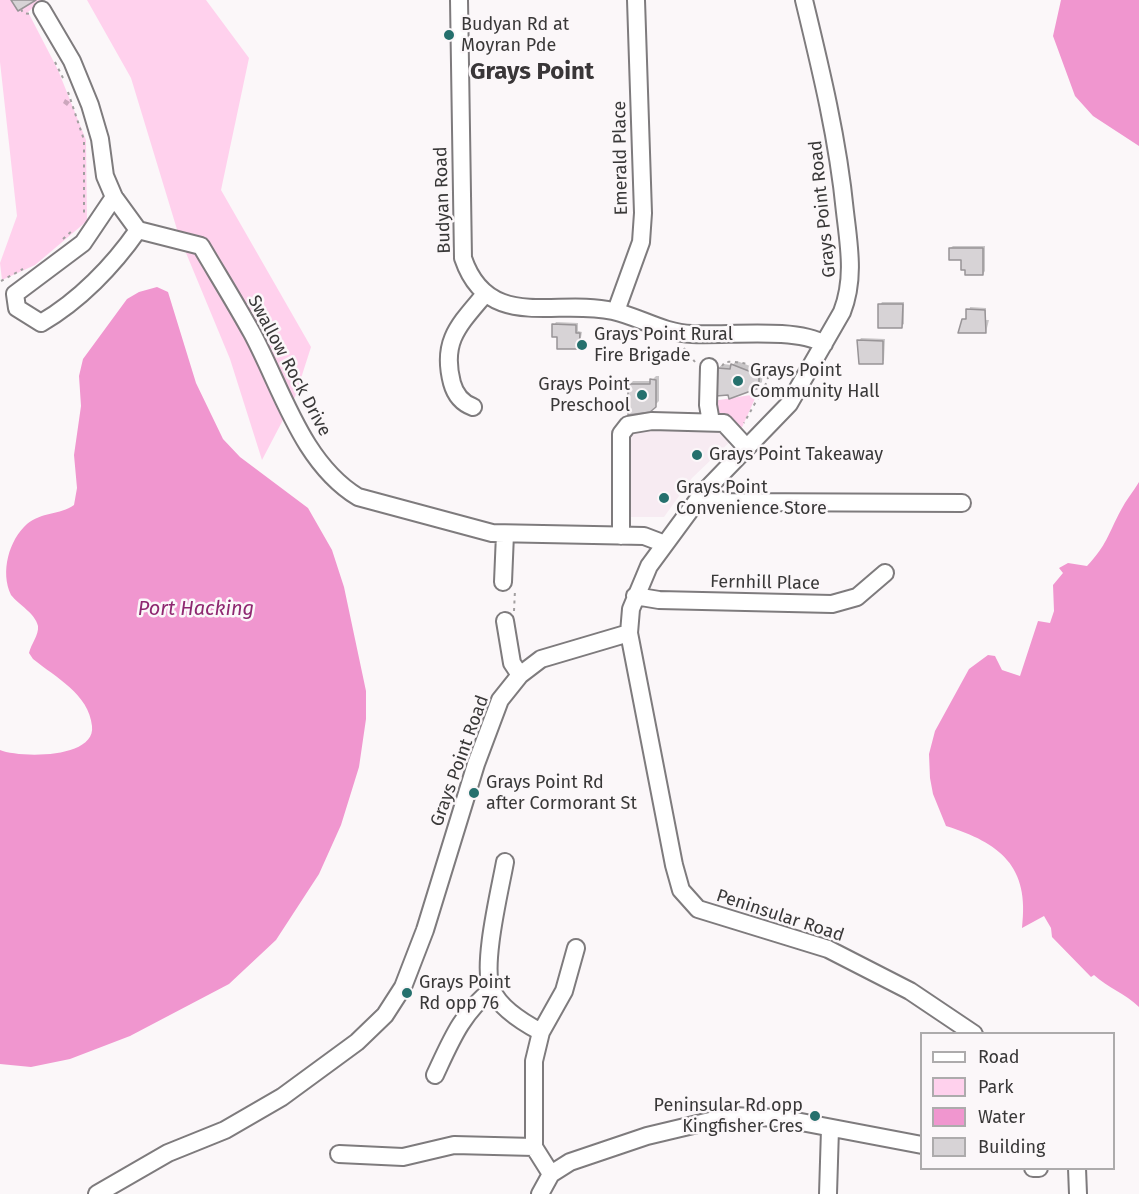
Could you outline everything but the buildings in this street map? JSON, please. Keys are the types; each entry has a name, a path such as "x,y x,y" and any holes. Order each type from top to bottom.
{"street":[{"name":"Budyan Road","path":"459,0 464,258 468,271 484,294"},
{"name":"Emerald Place","path":"616,311 641,242 643,213 636,0"},
{"name":"Grays Point Road","path":"97,1194 168,1153 225,1130 282,1096 357,1042 385,1015 403,987 425,930 476,764 500,700 520,675 541,659 629,633 635,596 650,566 665,544 743,444 789,404 848,297 850,257 833,122 804,0"},
{"path":"37,12 72,61 90,105 100,139 105,176 114,197 138,230 119,258 57,314 41,323 17,308 6,289 82,243 114,197"},
{"name":"Swallow Rock Drive","path":"138,230 201,246 252,333 304,440 341,487 358,497 474,530 505,534 644,536 665,544"},
{"path":"472,407 466,405 455,391 447,364 448,354 450,344 461,322 484,294 500,304 516,307 592,307 616,311 651,326 689,334 800,336 824,344"},
{"path":"709,367 708,405 711,422"},
{"path":"621,536 621,434 628,425 636,422 724,423 743,444"},
{"path":"702,494 726,502 962,503"},
{"path":"503,582 505,534"},
{"name":"Fernhill Place","path":"635,596 659,600 832,604 857,597 885,573"},
{"path":"505,621 512,663 520,675"},
{"name":"Peninsular Road","path":"629,633 674,865 685,897 706,913 795,938 847,958 910,991 971,1032"},
{"path":"505,862 490,956 492,990 514,1014 541,1032"},
{"path":"551,1174 534,1147 534,1061 541,1032 564,991 576,948"},
{"path":"435,1075 459,1025 470,1009 492,990"},
{"path":"540,1194 551,1174 570,1161 647,1136 717,1118 758,1116 920,1146"},
{"path":"828,1194 830,1129"},
{"path":"339,1154 403,1157 454,1145 534,1147"},
{"path":"1077,1170 1078,1194"}],"path":[{"path":"21,9 23,13 37,12"},
{"path":"51,55 66,86 84,140 84,220"},
{"path":"59,243 75,228"},
{"path":"6,289 32,264"},
{"path":"680,343 690,355"},
{"path":"709,367 724,366 725,362 734,362 762,369 768,373 768,380 745,419 743,444"}],"shaded area":[{"path":"635,424 722,425 734,438 692,478 664,517 629,517 624,433"}],"green space":[{"path":"0,0 42,0 28,12 58,70 86,140 87,221 35,265 2,280 0,263 17,216 0,62"},
{"path":"87,0 206,0 249,58 221,190 311,347 295,397 262,460 230,359 179,236 131,78"},
{"path":"757,394 740,432 714,412 713,401"}],"water":[{"path":"1061,0 1139,0 1139,146 1093,116 1075,96 1053,36"},
{"name":"Port Hacking","path":"157,287 168,292 196,383 223,439 240,457 308,508 332,550 344,587 366,691 366,719 359,767 341,825 319,874 276,940 229,984 130,1036 70,1059 31,1067 0,1064 0,750 39,755 70,750 82,745 90,737 92,726 90,715 78,695 33,659 29,653 38,626 30,613 11,595 6,576 8,557 15,539 32,520 63,511 74,505 77,488 74,455 81,406 79,376 83,359 127,299 139,292"},
{"path":"1139,482 1139,1007 1094,975 1091,977 1052,937 1051,928 1044,916 1022,928 1021,888 1016,873 996,849 982,840 946,826 933,794 929,754 935,731 969,669 988,655 995,656 1002,670 1020,676 1038,621 1050,623 1054,611 1053,585 1063,573 1059,568 1068,563 1087,566 1094,559"}],"place":[{"name":"Budyan Rd at Moyran Pde","path":"449,35"},
{"name":"Grays Point Rural Fire Brigade","path":"582,345"},
{"name":"Grays Point Community Hall","path":"738,381"},
{"name":"Grays Point Preschool","path":"642,395"},
{"name":"Grays Point Takeaway","path":"697,455"},
{"name":"Grays Point Convenience Store","path":"664,498"},
{"name":"Grays Point Rd after Cormorant St","path":"474,793"},
{"name":"Grays Point Rd opp 76","path":"407,993"},
{"name":"Peninsular Rd opp Kingfisher Cres","path":"815,1116"}],"district":[{"name":"Grays Point","path":"532,72"}]}
